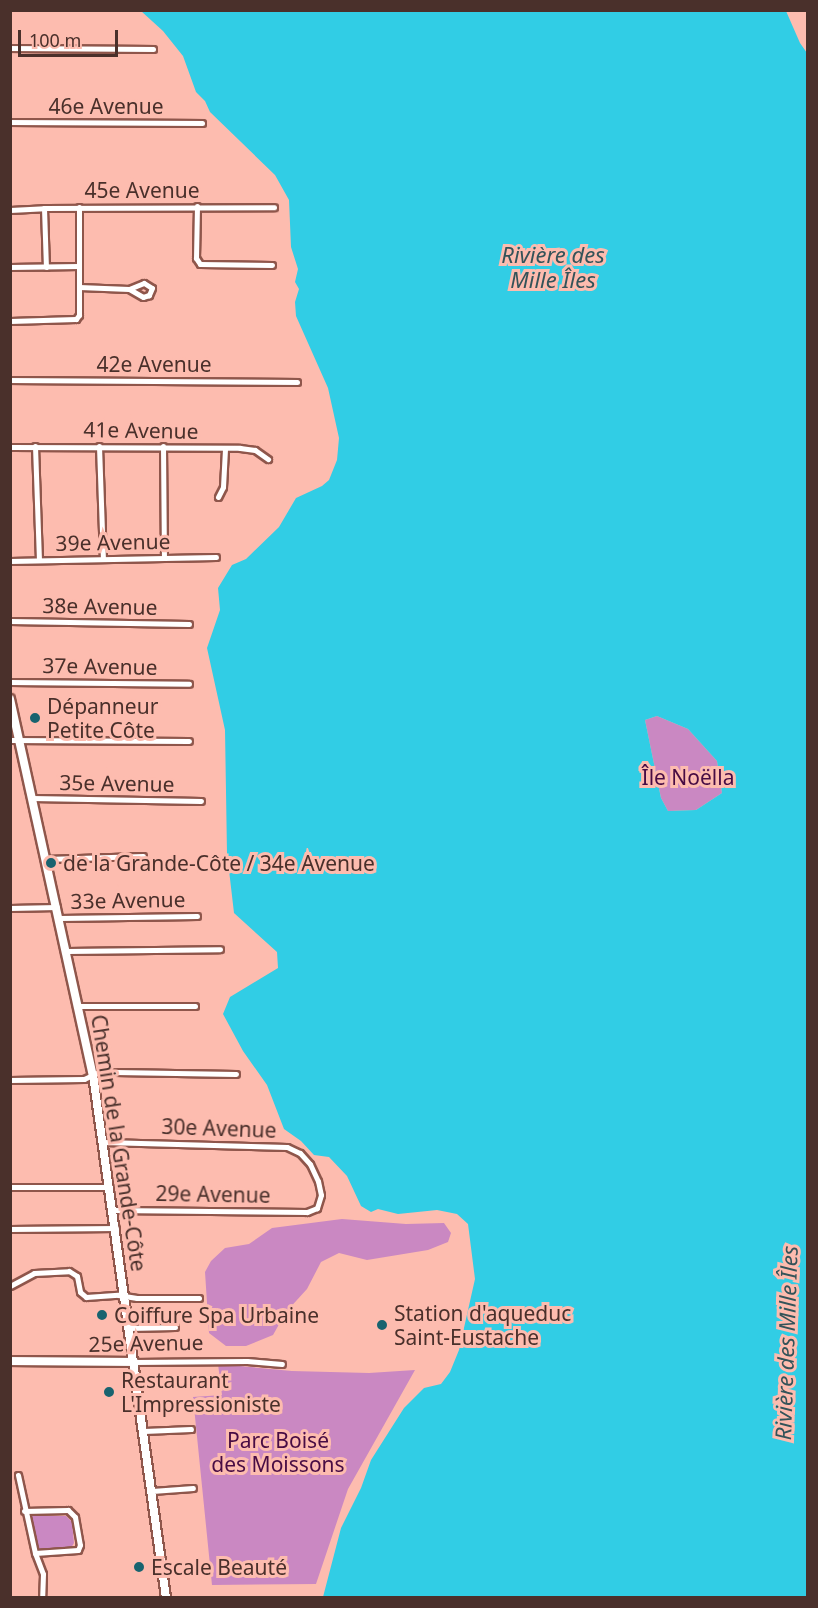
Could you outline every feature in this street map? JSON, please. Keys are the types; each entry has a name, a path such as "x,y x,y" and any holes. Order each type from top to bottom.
{"main road":[{"name":"Chemin de la Grande-Côte","path":"10,699 93,1075 166,1598"},
{"name":"25e Avenue","path":"10,1361 134,1362"}],"street":[{"path":"10,48 153,49"},
{"name":"46e Avenue","path":"10,122 202,123"},
{"path":"197,206 196,258 200,264 272,265"},
{"path":"10,321 76,319 79,315 79,207"},
{"name":"45e Avenue","path":"10,210 79,207 274,207"},
{"path":"44,208 46,267"},
{"path":"10,267 79,266"},
{"path":"79,288 129,289"},
{"name":"42e Avenue","path":"10,381 297,382"},
{"path":"35,446 39,559"},
{"path":"99,446 104,558"},
{"path":"164,446 164,558"},
{"name":"41e Avenue","path":"10,447 225,448 255,450 268,459"},
{"path":"218,497 223,487 225,448"},
{"name":"39e Avenue","path":"10,561 216,557"},
{"name":"38e Avenue","path":"10,621 189,624"},
{"name":"37e Avenue","path":"10,682 189,684"},
{"path":"10,740 189,741"},
{"name":"35e Avenue","path":"32,798 201,801"},
{"path":"46,860 143,856"},
{"name":"33e Avenue","path":"10,908 57,907"},
{"name":"33e Avenue","path":"60,918 197,916"},
{"path":"67,951 220,949"},
{"path":"79,1006 195,1006"},
{"path":"10,1080 84,1079 93,1075 115,1072 236,1074"},
{"name":"30e Avenue","path":"104,1143 287,1147 303,1156 317,1177 321,1200 312,1212"},
{"path":"10,1187 110,1187"},
{"name":"29e Avenue","path":"113,1210 312,1212"},
{"path":"10,1228 116,1228"},
{"path":"10,1286 34,1273 69,1272 77,1276 80,1292 85,1297 199,1298"},
{"path":"129,1328 175,1327"},
{"name":"25e Avenue","path":"134,1362 247,1361 282,1364"},
{"path":"144,1431 191,1429"},
{"path":"18,1475 24,1511 43,1574 42,1598"},
{"path":"152,1491 193,1488"},
{"path":"24,1511 68,1510 75,1517 80,1545 78,1550 35,1553"}],"green space":[{"name":"Île Noëlla","path":"657,716 688,729 717,761 722,793 696,810 668,811 661,798 645,720"},
{"path":"342,1219 406,1224 444,1223 451,1233 448,1242 428,1250 367,1260 339,1253 321,1262 307,1289 286,1312 273,1335 246,1346 226,1346 209,1333 205,1272 211,1261 225,1248 249,1244 272,1228"},
{"name":"Parc Boisé des Moissons","path":"218,1364 292,1371 369,1373 415,1370 348,1489 316,1584 212,1585 193,1397 222,1395"},
{"path":"32,1516 66,1516 72,1522 74,1543 71,1548 40,1549 36,1546 29,1520"}],"water":[{"name":"Rivière des Mille Îles","path":"141,11 786,11 807,53 807,1597 323,1597 341,1528 361,1488 371,1460 404,1408 424,1388 441,1384 450,1372 459,1350 475,1279 468,1224 457,1214 437,1210 398,1214 378,1209 371,1212 361,1206 347,1176 329,1157 314,1155 301,1141 284,1129 267,1085 243,1051 223,1014 230,997 278,968 277,952 234,913 227,853 225,730 207,648 220,610 218,588 232,565 246,559 279,527 296,498 322,486 329,480 337,460 339,438 328,388 296,316 295,302 299,289 295,282 298,269 291,247 289,200 275,175 210,112 205,101 196,92 183,56 163,31","holes":["657,716 688,729 717,761 722,793 696,810 668,811 661,798 645,720"]}],"place":[{"name":"Dépanneur Petite Côte","path":"35,718"},
{"name":"de la Grande-Côte / 34e Avenue","path":"51,863"},
{"name":"Coiffure Spa Urbaine","path":"102,1315"},
{"name":"Station d'aqueduc Saint-Eustache","path":"382,1325"},
{"name":"Restaurant L'Impressioniste","path":"109,1392"},
{"name":"Escale Beauté","path":"139,1567"}]}
